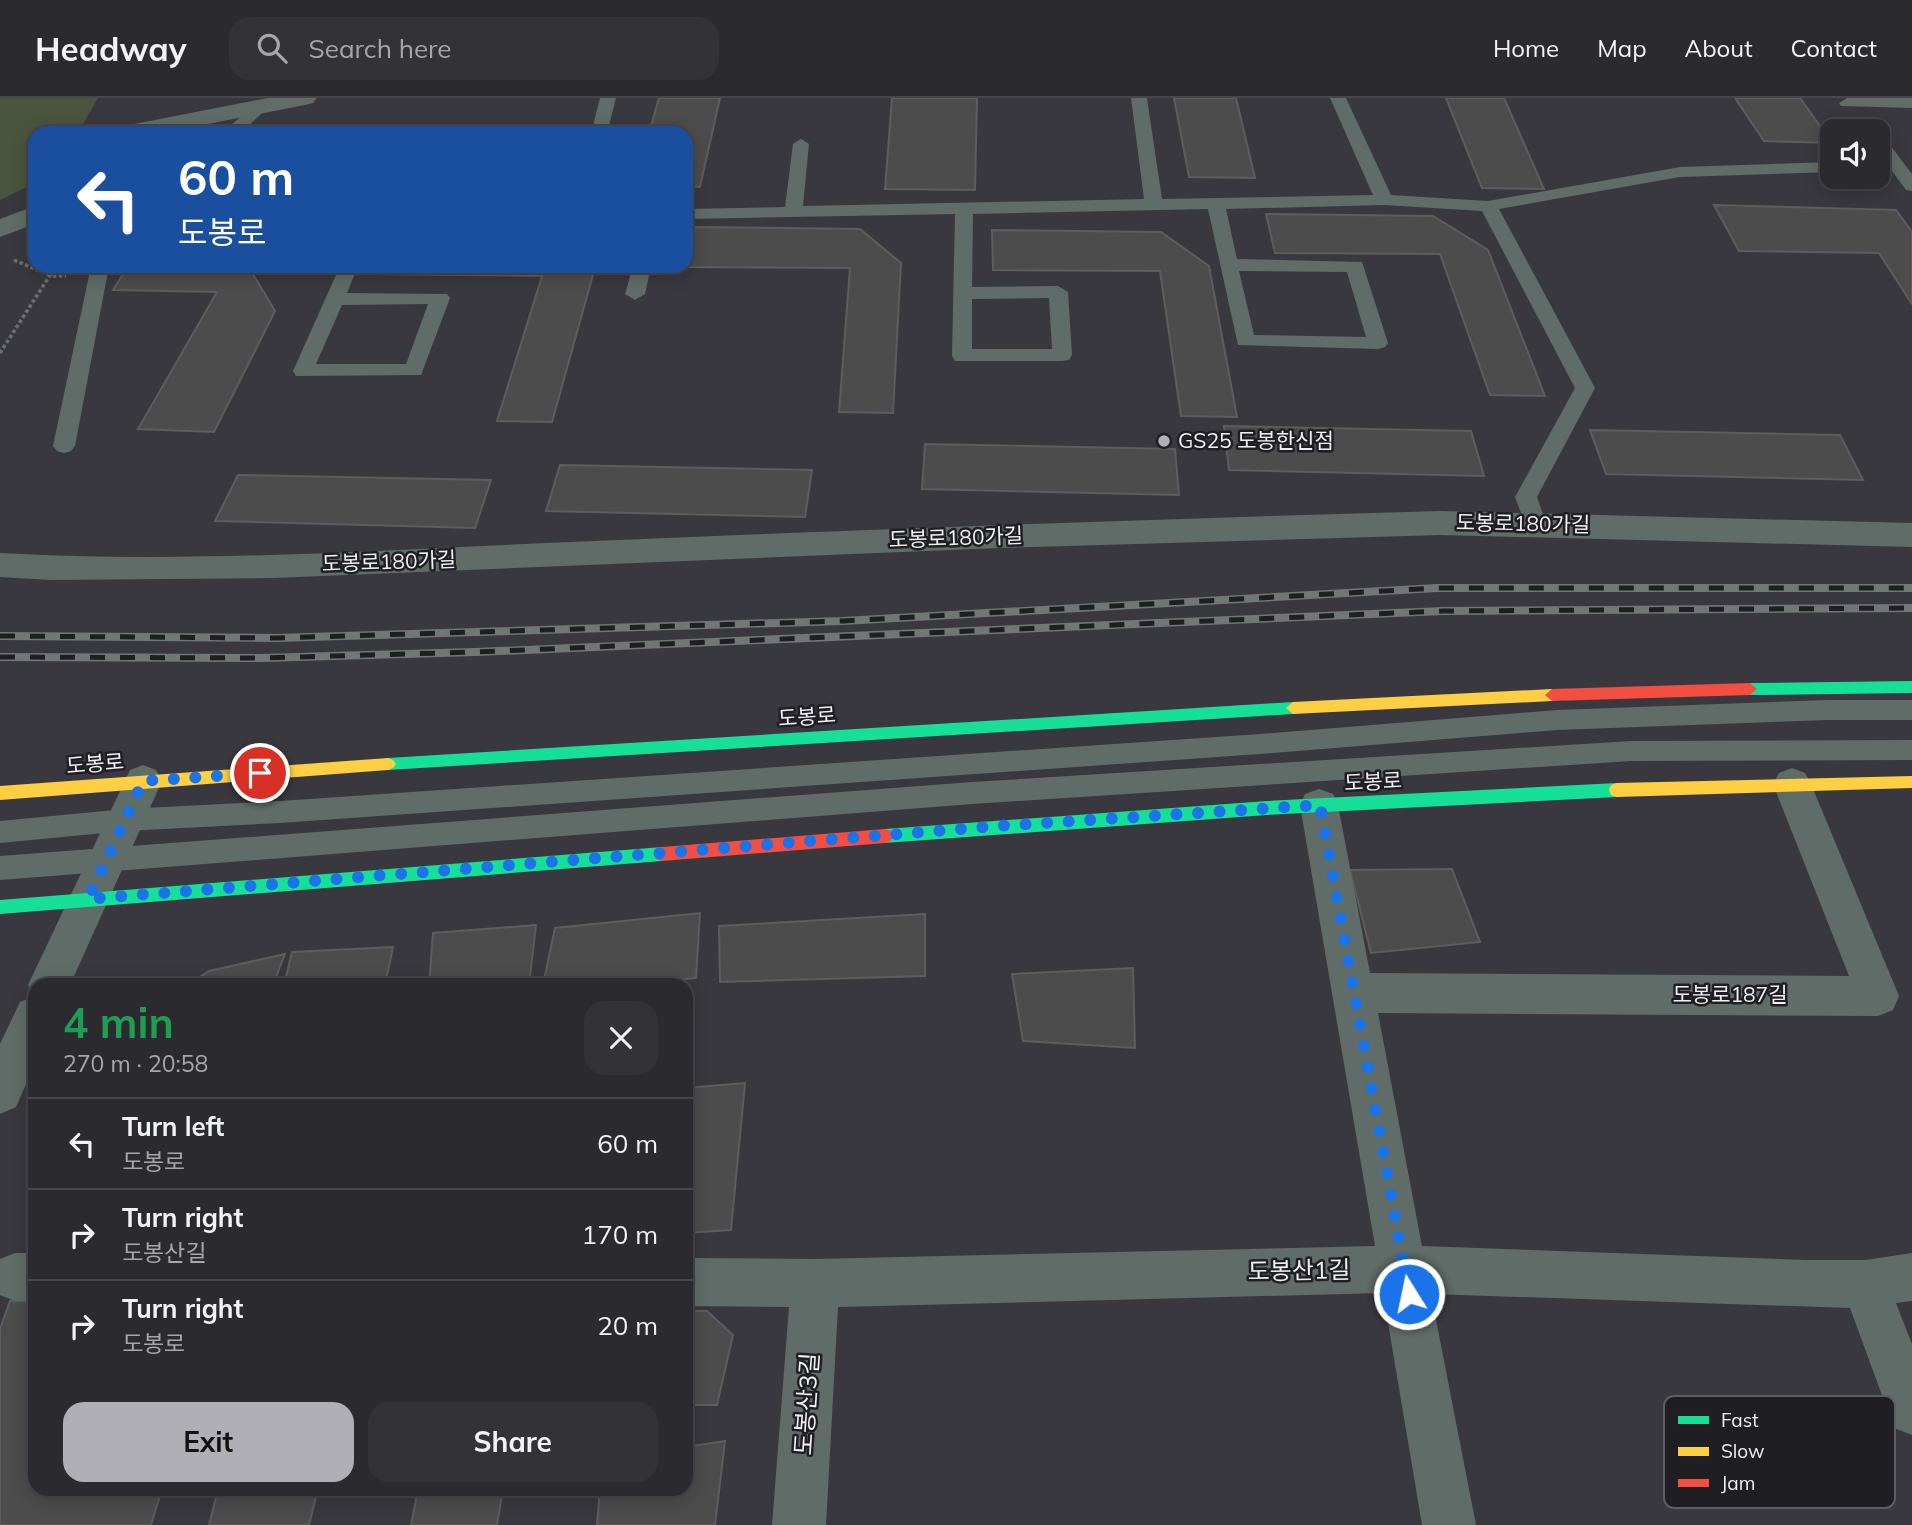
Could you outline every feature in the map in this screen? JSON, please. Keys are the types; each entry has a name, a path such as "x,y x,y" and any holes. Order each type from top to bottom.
{"main road":[{"name":"도봉로","path":"0,793 143,781 1302,707 1753,687 1912,687"},
{"name":"도봉로","path":"0,907 985,827 1320,805 1792,784 1912,782"}],"street":[{"path":"164,126 305,98"},
{"path":"131,126 138,109"},
{"path":"0,229 28,217"},
{"name":"도봉로180가길","path":"0,565 51,568 274,566 1013,536 1441,523 1535,523 1912,535"},
{"path":"52,978 143,781"},
{"name":"도봉로187길","path":"1353,993 1878,996 1792,784"},
{"path":"1320,805 1449,1525"},
{"path":"0,1092 28,1031"},
{"name":"도봉산1길","path":"693,1282 815,1283 1404,1269 1806,1284 1889,1280"},
{"path":"1889,1280 1912,1410"},
{"name":"도봉산3길","path":"799,1525 815,1283"}],"lane":[{"path":"601,126 608,98"},
{"path":"1139,98 1154,205"},
{"path":"1338,98 1384,200"},
{"path":"1845,101 1912,103"},
{"path":"1845,101 1860,119"},
{"path":"238,126 261,107"},
{"path":"793,212 801,144"},
{"path":"1890,152 1904,164 1912,186"},
{"path":"693,214 1384,200 1488,206 1680,172 1820,167"},
{"path":"1216,204 1245,341 1377,343 1355,266 1229,265"},
{"path":"1488,206 1585,388 1526,497 1535,523"},
{"path":"963,293 1058,292 1062,355 962,356 964,209"},
{"path":"64,446 99,273"},
{"path":"335,299 440,298 414,370 303,371 346,273"},
{"path":"635,294 640,273"},
{"path":"0,832 125,820 280,812 1260,744 1557,720 1827,710 1912,710"},
{"path":"0,868 972,793 1631,751 1912,750"}],"path":[{"path":"10,259 28,266"},
{"path":"45,273 52,276"},
{"path":"0,353 53,273"}],"green space":[{"path":"0,98 98,98 82,126 28,126 28,186 0,200"}],"building":[{"path":"659,98 720,98 700,187 693,186 693,126 651,126"},
{"path":"892,98 977,98 975,190 885,189"},
{"path":"1174,98 1236,98 1255,178 1189,177"},
{"path":"1446,98 1504,98 1544,189 1482,188"},
{"path":"1735,98 1800,98 1820,126 1820,143 1764,141"},
{"path":"1714,205 1896,210 1912,232 1912,304 1879,253 1739,251"},
{"path":"1266,214 1433,216 1488,250 1545,396 1490,395 1440,254 1275,253"},
{"path":"693,227 860,229 901,263 893,413 839,412 850,268 693,267"},
{"path":"992,230 1161,232 1209,266 1237,417 1181,416 1160,271 993,270"},
{"path":"124,273 252,273 275,311 214,432 138,429 217,292 113,290"},
{"path":"593,273 552,422 497,421 542,276 375,274"},
{"path":"1224,426 1471,431 1484,476 1229,470"},
{"path":"1590,430 1840,435 1863,480 1606,474"},
{"path":"925,444 1175,449 1179,495 922,489"},
{"path":"560,465 812,470 805,517 546,511"},
{"path":"238,475 491,480 475,528 215,521"},
{"path":"1452,869 1480,942 1371,953 1350,870"},
{"path":"700,913 696,978 544,978 555,928"},
{"path":"925,914 925,976 720,982 719,926"},
{"path":"536,925 530,978 430,978 433,933"},
{"path":"393,947 386,978 286,978 292,952"},
{"path":"285,954 276,978 198,978 209,971"},
{"path":"1133,968 1135,1048 1023,1041 1012,974"},
{"path":"745,1083 731,1230 693,1233 693,1087"},
{"path":"10,1301 28,1301 28,1496 160,1496 151,1525 0,1525 0,1329"},
{"path":"693,1311 707,1311 733,1335 717,1405 693,1405"},
{"path":"725,1441 715,1525 597,1525 599,1496 693,1496 693,1446"},
{"path":"216,1496 316,1496 309,1525 209,1525"},
{"path":"417,1496 502,1496 497,1525 411,1525"}],"railway":[{"path":"0,636 276,638 843,621 1437,588 1912,588"},
{"path":"0,657 261,658 476,652 1443,611 1912,608"}],"traffic: fast":[{"path":"1750,689 1912,687"},
{"path":"388,764 1293,708"},
{"path":"885,836 1267,808 1617,790"},
{"path":"0,907 662,854"}],"traffic: slow":[{"path":"1293,708 1552,695"},
{"path":"0,793 388,764"},
{"path":"1617,790 1912,782"}],"traffic: jam":[{"path":"1552,695 1750,689"},
{"path":"662,854 885,836"}],"place":[{"name":"GS25 도봉한신점","path":"1164,441"}],"route":[{"path":"260,773 143,781 88,899 998,826 1320,805 1409,1294"}]}
